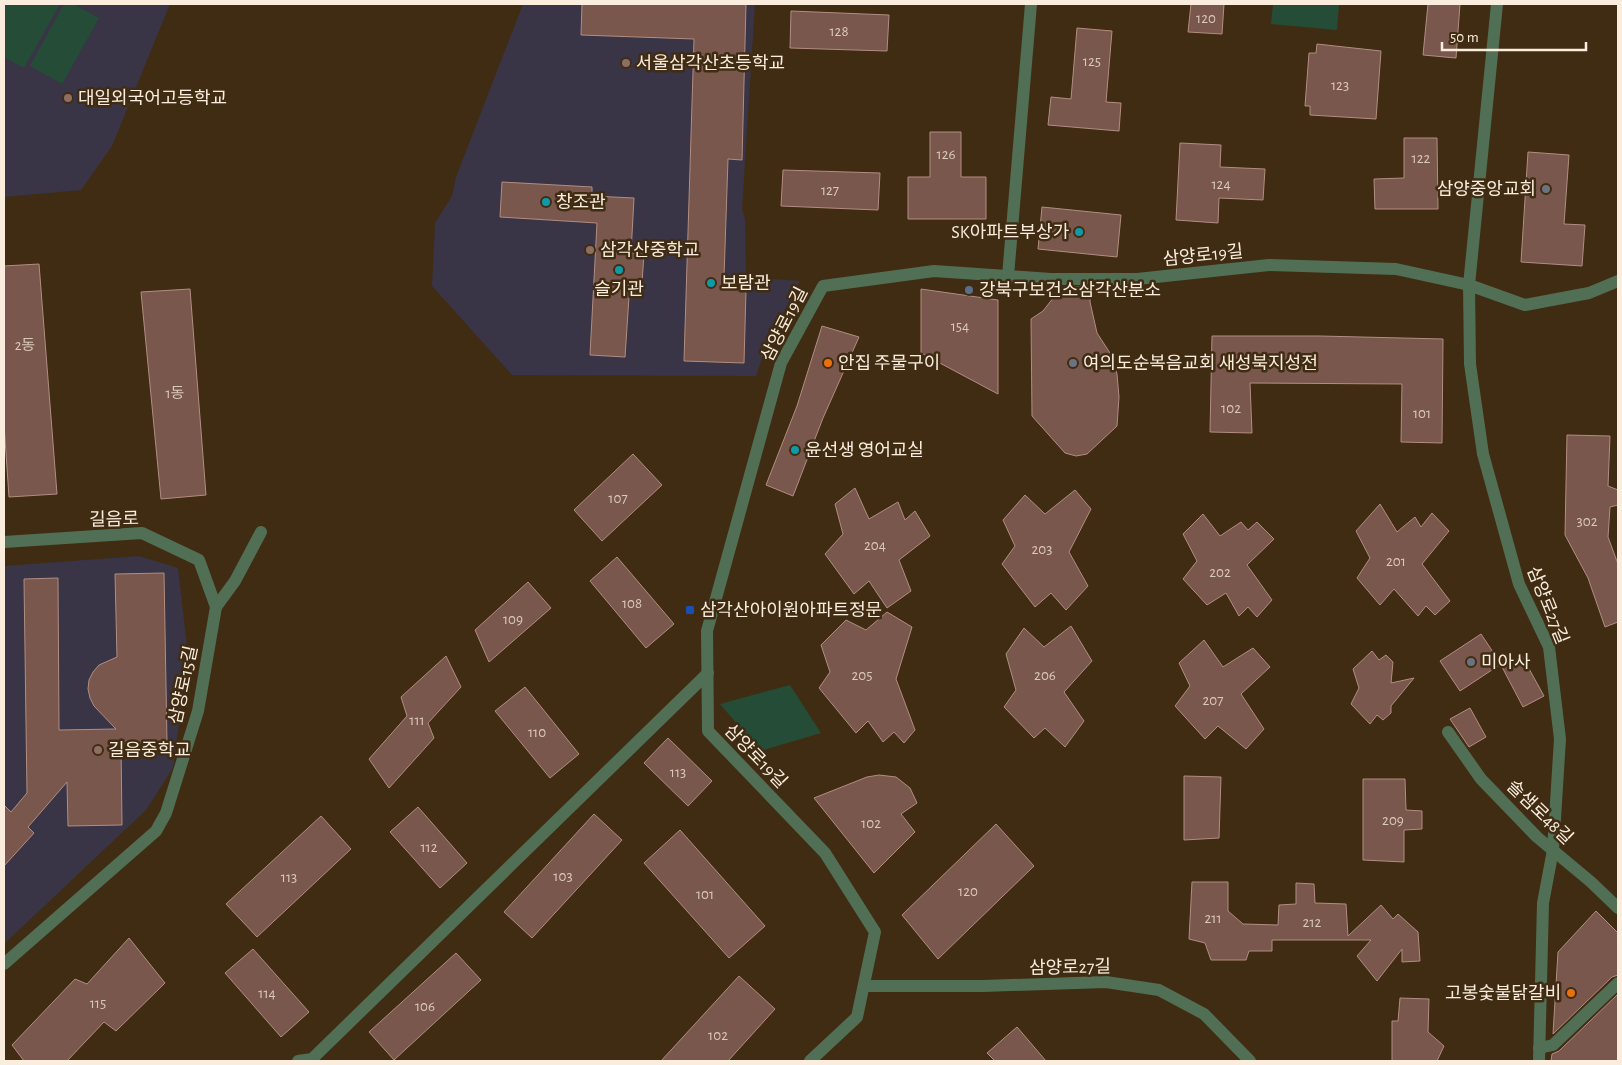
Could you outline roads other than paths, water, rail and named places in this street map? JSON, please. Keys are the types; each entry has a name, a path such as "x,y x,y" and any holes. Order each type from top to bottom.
{"street":[{"path":"1008,276 1031,4"},
{"name":"삼양로27길","path":"1497,4 1469,285 1470,364 1483,454 1519,584 1549,647 1560,739 1553,850 1543,903 1539,1055"},
{"name":"삼양로19길","path":"810,1061 857,1017 875,932 825,852 708,731 707,632 780,363 823,286 934,272 1050,279 1137,279 1269,265 1396,269 1469,285 1525,305 1589,293 1618,281"},
{"name":"삼양로15길","path":"4,964 156,832 166,813 198,711 216,608 235,581 262,532"},
{"name":"길음로","path":"4,542 142,533 199,560 216,608"},
{"path":"298,1061 312,1059 708,673"},
{"name":"솔샘로48길","path":"1448,732 1481,779 1537,837 1591,882 1618,908"},
{"name":"삼양로27길","path":"864,986 982,986 1106,982 1159,990 1204,1014 1250,1061"},
{"path":"1539,1055 1553,1045 1618,983"}],"place":[{"name":"서울삼각산초등학교","path":"626,63"},
{"name":"대일외국어고등학교","path":"68,98"},
{"name":"삼양중앙교회","path":"1546,189"},
{"name":"창조관","path":"546,202"},
{"name":"SK아파트부상가","path":"1079,232"},
{"name":"삼각산중학교","path":"590,250"},
{"name":"슬기관","path":"619,270"},
{"name":"보람관","path":"711,283"},
{"name":"강북구보건소삼각산분소","path":"969,290"},
{"name":"안집 주물구이","path":"828,363"},
{"name":"여의도순복음교회 새성북지성전","path":"1073,363"},
{"name":"윤선생 영어교실","path":"795,450"},
{"name":"삼각산아이원아파트정문","path":"690,610"},
{"name":"미아사","path":"1471,662"},
{"name":"길음중학교","path":"98,750"},
{"name":"고봉숯불닭갈비","path":"1571,993"}]}
